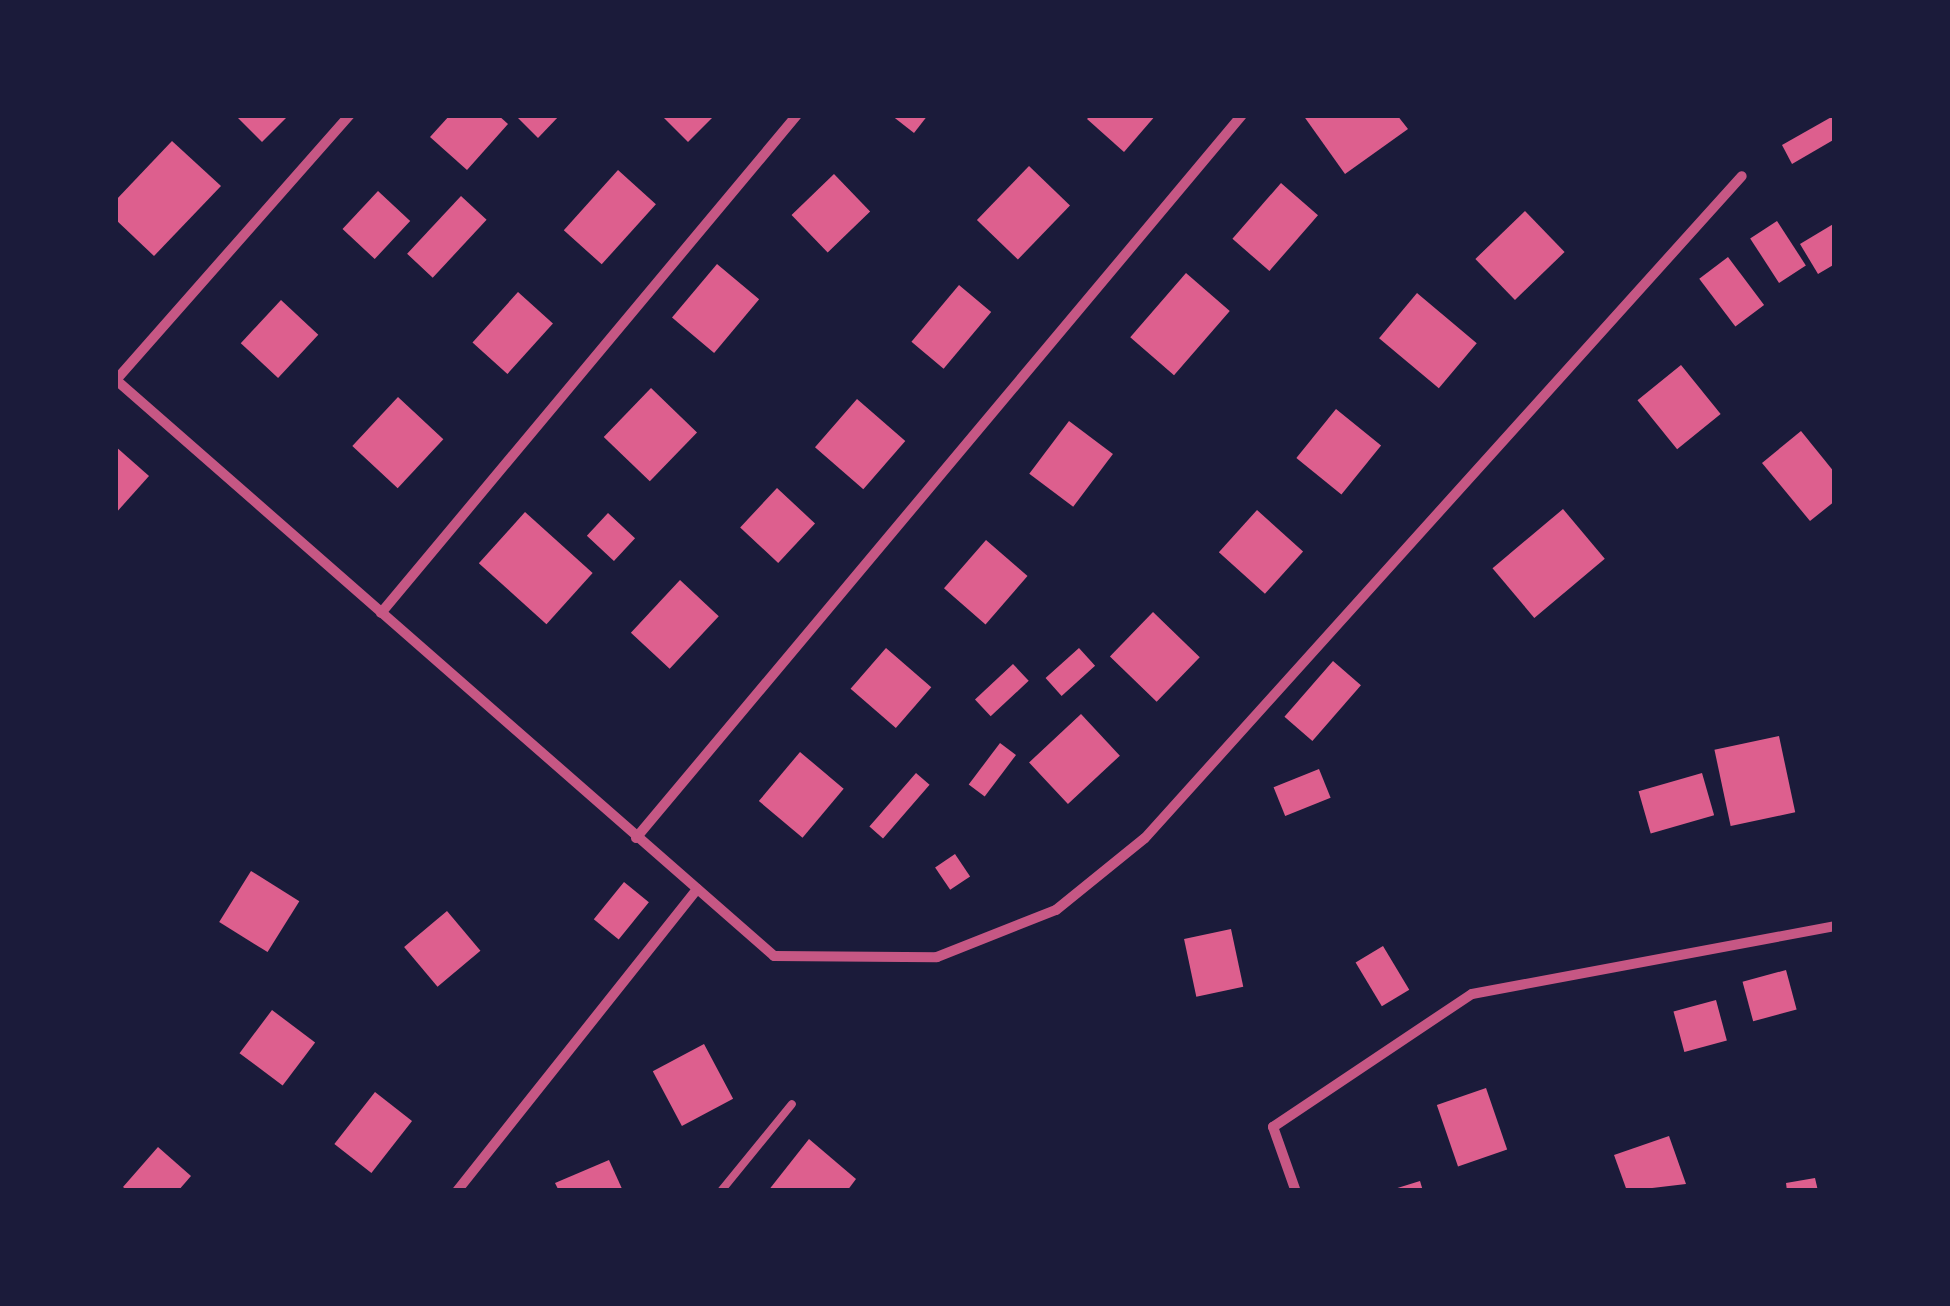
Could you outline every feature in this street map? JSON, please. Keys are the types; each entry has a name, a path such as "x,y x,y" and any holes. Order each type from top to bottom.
{"street":[{"path":"350,115 116,380 774,956 937,957 1056,910 1145,838 1742,176"},
{"path":"381,614 798,115"},
{"path":"636,838 1242,115"},
{"path":"457,1191 697,889"},
{"path":"1295,1190 1273,1127 1472,994 1835,926"}],"lane":[{"path":"721,1191 792,1104"}],"building":[{"path":"235,115 289,115 262,142"},
{"path":"450,115 498,115 508,124 467,170 430,137"},
{"path":"515,115 560,115 538,138"},
{"path":"661,115 715,115 688,142"},
{"path":"891,115 928,115 914,133"},
{"path":"1091,115 1156,115 1124,152 1087,119"},
{"path":"1303,115 1397,115 1408,129 1345,174"},
{"path":"1835,115 1835,139 1792,164 1782,145"},
{"path":"172,141 221,186 154,256 115,219 115,201"},
{"path":"1029,166 1070,206 1018,260 977,220"},
{"path":"618,170 656,204 602,264 564,230"},
{"path":"834,174 870,211 828,252 792,215"},
{"path":"1281,183 1318,215 1269,271 1232,239"},
{"path":"378,191 410,221 375,259 343,229"},
{"path":"461,196 487,220 433,278 407,254"},
{"path":"1525,211 1565,252 1515,300 1475,259"},
{"path":"1777,221 1806,265 1779,283 1750,238"},
{"path":"1835,223 1835,264 1818,274 1800,244"},
{"path":"1728,257 1764,305 1735,327 1699,279"},
{"path":"717,264 759,299 714,353 672,318"},
{"path":"1186,273 1230,311 1174,375 1130,337"},
{"path":"959,285 991,312 944,369 911,342"},
{"path":"518,292 553,323 507,374 472,343"},
{"path":"1417,293 1477,343 1439,388 1379,338"},
{"path":"281,300 318,335 278,378 241,343"},
{"path":"1681,365 1721,414 1677,449 1637,400"},
{"path":"651,388 697,432 650,481 604,437"},
{"path":"398,397 443,439 398,488 352,446"},
{"path":"857,399 905,441 863,489 815,447"},
{"path":"1336,409 1381,446 1341,494 1296,458"},
{"path":"1069,421 1113,454 1073,507 1029,474"},
{"path":"1801,431 1835,473 1835,501 1810,521 1762,463"},
{"path":"115,446 149,476 115,514"},
{"path":"777,488 815,523 778,563 740,527"},
{"path":"1563,509 1605,559 1534,618 1493,568"},
{"path":"1257,510 1303,551 1265,594 1219,552"},
{"path":"525,512 593,573 546,624 479,563"},
{"path":"608,513 635,538 614,561 587,536"},
{"path":"986,540 1028,576 986,624 944,588"},
{"path":"680,580 719,616 670,669 631,633"},
{"path":"1153,612 1200,657 1157,702 1110,657"},
{"path":"886,648 931,687 896,728 851,689"},
{"path":"1079,648 1095,666 1062,696 1046,678"},
{"path":"1333,661 1361,685 1312,741 1284,717"},
{"path":"1013,664 1029,681 991,716 975,699"},
{"path":"1081,714 1120,756 1068,804 1029,762"},
{"path":"1779,736 1795,812 1731,826 1714,750"},
{"path":"1000,743 1016,755 985,797 969,785"},
{"path":"800,752 844,789 803,838 759,801"},
{"path":"1319,769 1331,798 1285,816 1274,787"},
{"path":"916,773 930,785 883,838 869,827"},
{"path":"1702,773 1714,815 1651,833 1639,791"},
{"path":"955,854 970,876 950,890 935,867"},
{"path":"251,871 299,901 268,952 219,922"},
{"path":"624,882 649,902 619,939 594,919"},
{"path":"447,911 480,951 438,987 404,947"},
{"path":"1231,929 1243,987 1196,997 1184,939"},
{"path":"1383,946 1409,990 1382,1006 1356,962"},
{"path":"1786,970 1797,1010 1753,1021 1743,982"},
{"path":"1716,1000 1727,1041 1684,1052 1673,1011"},
{"path":"272,1010 315,1042 283,1086 240,1053"},
{"path":"704,1044 733,1099 682,1126 653,1071"},
{"path":"1486,1088 1507,1149 1458,1166 1437,1105"},
{"path":"375,1092 412,1121 371,1173 334,1144"},
{"path":"1669,1136 1686,1184 1627,1191 1614,1155"},
{"path":"809,1139 856,1179 847,1191 768,1191"},
{"path":"158,1147 191,1176 178,1191 128,1191 123,1187"},
{"path":"609,1160 623,1191 559,1191 555,1183"},
{"path":"1815,1178 1818,1191 1787,1191 1786,1183"},
{"path":"1420,1181 1423,1191 1391,1191 1391,1190"}]}
